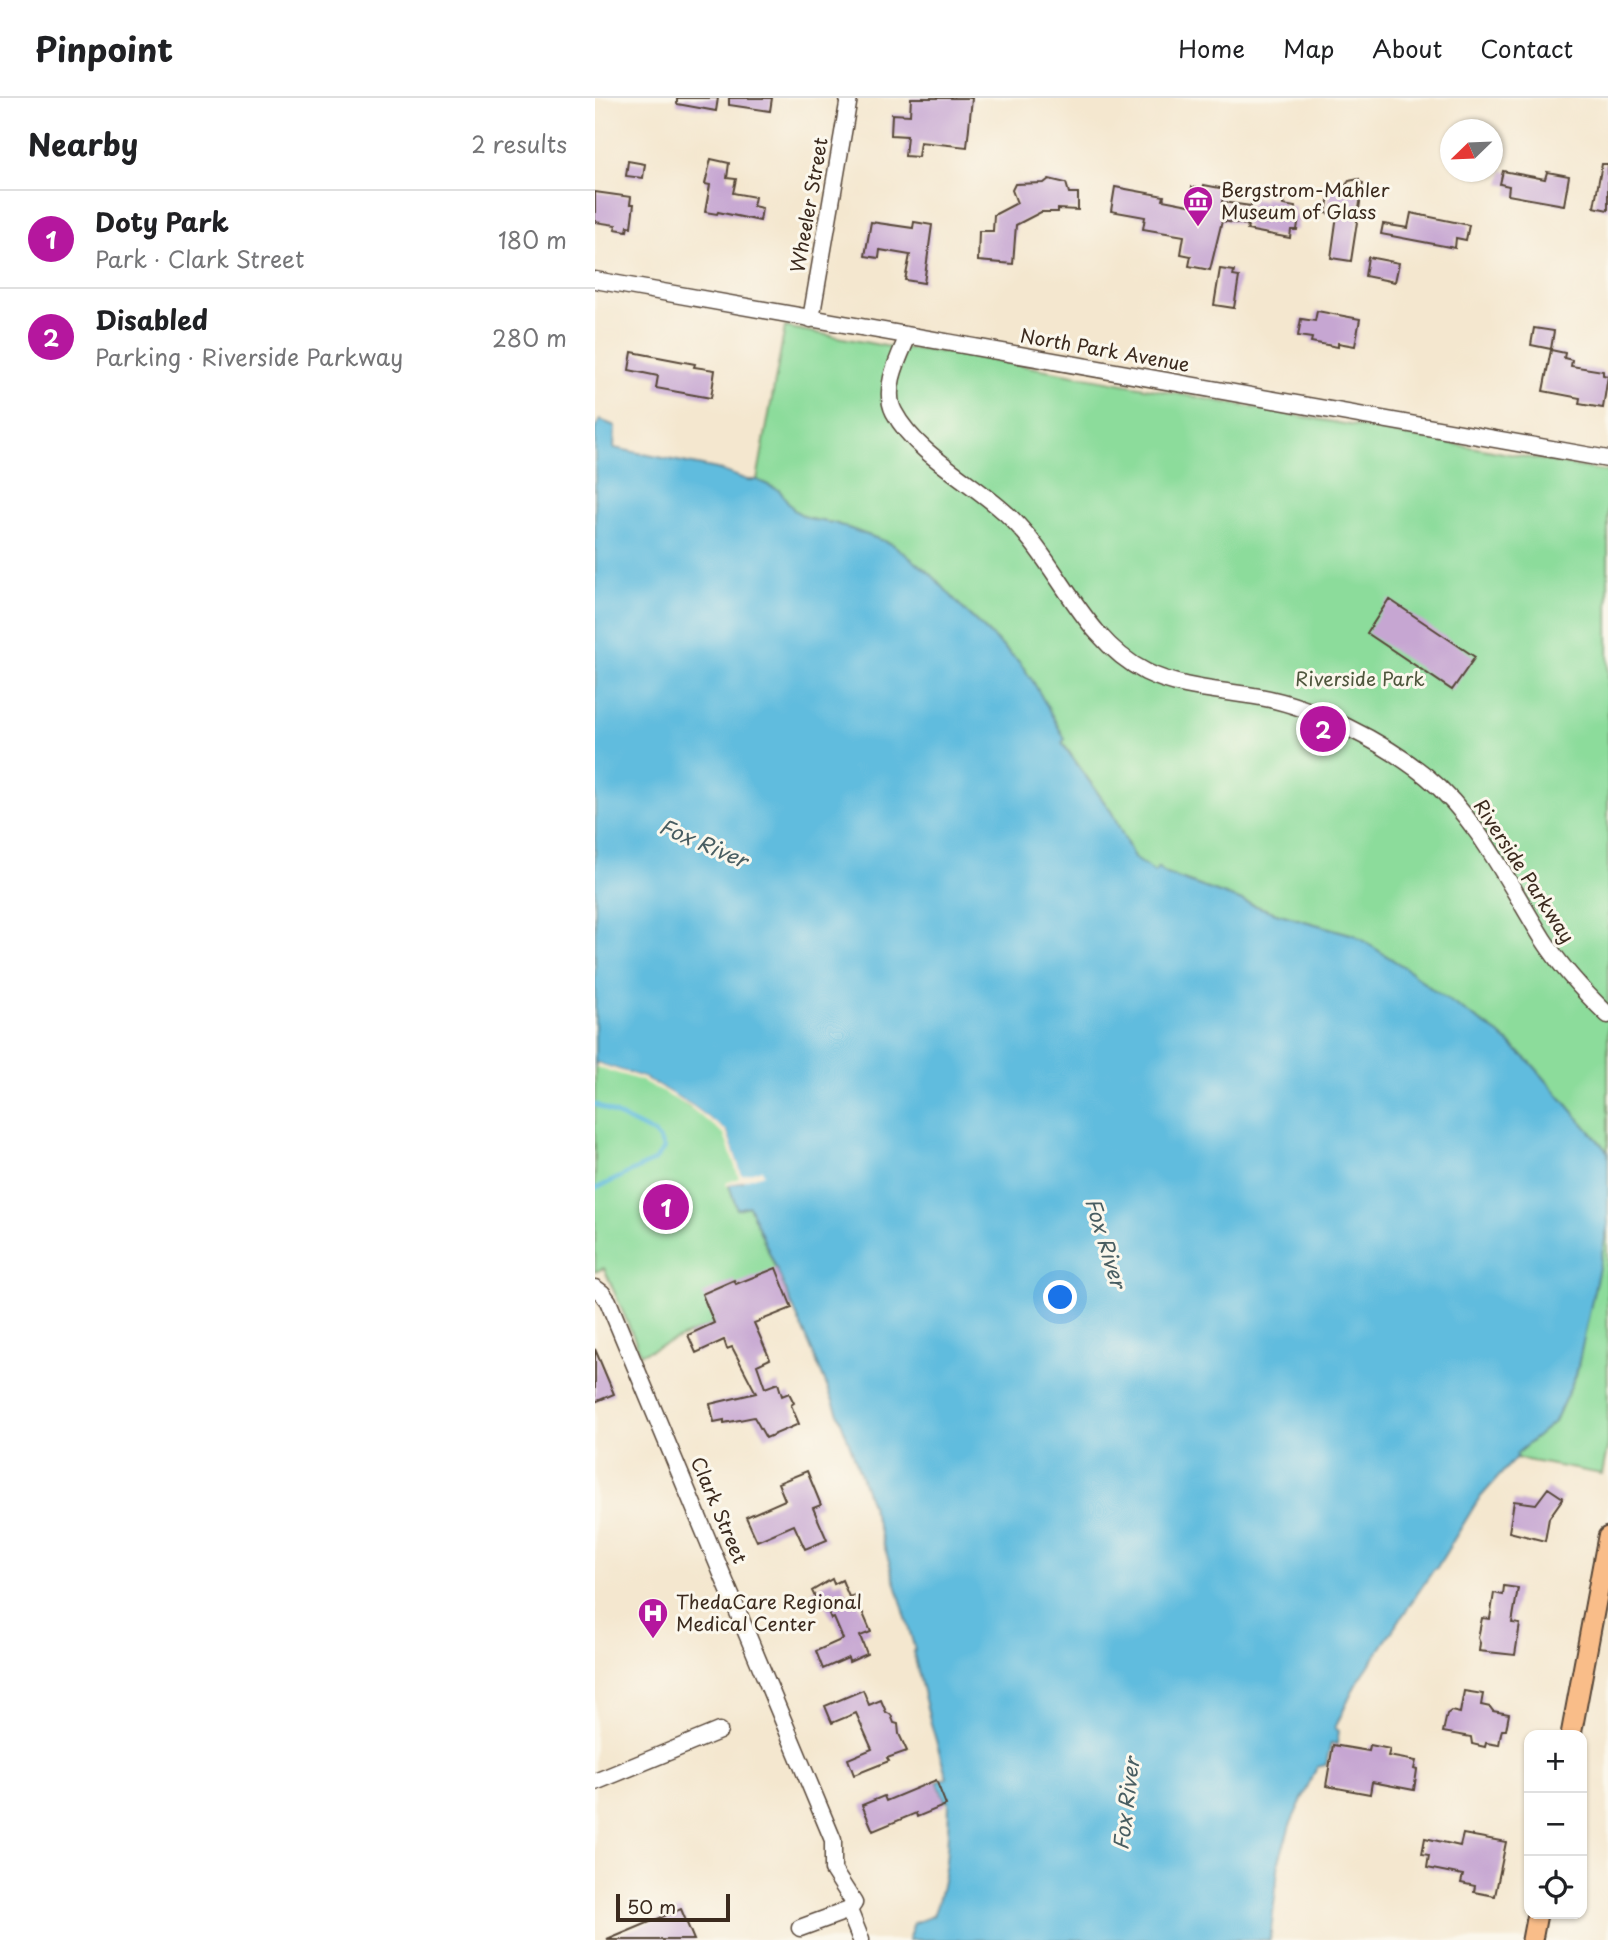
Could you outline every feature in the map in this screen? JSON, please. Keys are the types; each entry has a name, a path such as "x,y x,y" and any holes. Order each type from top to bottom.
{"main road":[{"path":"1572,1730 1608,1536"},
{"path":"1532,1940 1536,1919"}],"street":[{"name":"Wheeler Street","path":"811,319 849,98"},
{"name":"North Park Avenue","path":"595,280 1608,459"},
{"name":"Riverside Parkway","path":"908,336 890,388 894,411 936,459 1009,516 1030,537 1091,626 1109,646 1147,673 1173,682 1262,697 1300,708 1351,731 1398,756 1416,769 1448,794 1485,845 1564,968 1608,1015"},
{"name":"Clark Street","path":"596,1288 608,1301 833,1840 833,1870 854,1903 849,1910"},
{"path":"595,1782 719,1731"},
{"path":"800,1928 849,1910 861,1940"}],"green space":[{"name":"Riverside Park","path":"785,327 885,346 953,353 1608,472 1608,1152 1532,1064 1499,1034 1354,935 1276,913 1166,874 1158,868 1155,873 1134,858 1112,813 1062,742 1065,739 1019,662 892,544 834,523 804,516 794,510 779,490 757,480"},
{"path":"597,1063 644,1078 727,1131 743,1180 729,1185 737,1209 749,1205 786,1294 641,1354 604,1268 595,1272"},
{"path":"1607,1225 1608,1444 1602,1474 1515,1458 1516,1454 1555,1421 1576,1375"}],"water":[{"name":"Fox River","path":"600,420 615,426 614,448 717,469 747,480 757,480 779,490 794,510 804,516 834,523 892,544 931,574 966,612 1019,662 1034,683 1065,739 1062,743 1112,813 1134,858 1155,872 1158,867 1166,874 1276,913 1354,935 1499,1034 1532,1064 1608,1152 1608,1225 1576,1375 1555,1421 1516,1454 1478,1500 1436,1569 1355,1686 1335,1728 1339,1731 1337,1744 1331,1743 1326,1765 1317,1767 1290,1825 1279,1861 1270,1940 908,1940 914,1923 933,1916 942,1887 949,1800 945,1801 937,1782 947,1778 930,1720 907,1620 860,1474 828,1389 749,1206 737,1209 729,1185 743,1181 727,1132 691,1105 644,1078 597,1063 595,1066 595,429"}],"pier":[{"path":"597,1063 644,1078 691,1105 727,1131 742,1175 762,1169 764,1174 726,1186 727,1182 739,1178 724,1134 689,1107 642,1081 596,1067"}],"building":[{"path":"677,98 718,98 716,111 677,104"},
{"path":"729,98 772,98 770,111 729,105"},
{"path":"911,98 972,98 967,147 920,142 918,157 905,156 907,136 891,135 892,114 910,115"},
{"path":"711,159 729,163 727,178 736,179 733,193 755,197 753,206 762,208 760,221 705,212 710,185 705,184"},
{"path":"628,161 645,164 643,178 626,176"},
{"path":"1602,164 1608,164 1608,210 1594,207"},
{"path":"1503,171 1545,179 1547,172 1569,176 1564,205 1508,195 1509,186 1500,184 1503,182"},
{"path":"1049,179 1066,183 1069,193 1078,193 1078,210 1041,212 1016,225 1013,264 978,261 979,231 993,231 994,215 1017,203 1012,190 1015,184 1044,183"},
{"path":"1359,179 1359,182 1363,183 1351,261 1331,258 1337,215 1326,213 1330,189 1342,190 1349,181"},
{"name":"Bergstrom-Mahler Museum of Glass","path":"1204,185 1225,189 1222,202 1251,206 1252,199 1264,201 1265,197 1284,200 1283,205 1295,207 1294,215 1299,216 1297,230 1291,230 1290,238 1247,230 1248,225 1222,221 1210,270 1189,266 1191,256 1181,254 1184,236 1143,229 1145,217 1111,211 1115,187 1164,196 1163,200 1189,205 1192,187 1203,189"},
{"path":"595,192 631,197 630,204 634,204 631,227 628,226 627,231 615,229 616,225 595,222"},
{"path":"1411,213 1469,225 1466,240 1456,238 1455,248 1381,234 1383,224 1408,228"},
{"path":"871,222 913,228 914,222 932,225 924,283 905,280 910,255 880,250 879,258 865,256"},
{"path":"1368,257 1399,263 1395,282 1365,276"},
{"path":"1220,269 1234,271 1233,276 1239,277 1234,308 1214,305"},
{"path":"1317,311 1360,319 1355,346 1338,343 1338,347 1311,342 1312,338 1298,336 1301,319 1315,321"},
{"path":"1534,328 1554,331 1551,349 1531,345"},
{"path":"1551,350 1565,353 1564,358 1572,360 1571,366 1603,371 1603,375 1608,376 1603,408 1579,404 1580,398 1543,391"},
{"path":"632,352 715,370 711,398 656,388 658,376 629,370"},
{"path":"1389,599 1475,657 1452,690 1367,633"},
{"path":"776,1268 792,1308 754,1323 770,1359 757,1365 765,1388 778,1383 782,1396 789,1393 799,1424 766,1438 754,1417 724,1423 724,1420 714,1422 710,1404 756,1393 732,1347 727,1349 724,1340 696,1353 688,1335 714,1323 702,1294 734,1280 736,1284"},
{"path":"595,1349 614,1394 595,1402"},
{"path":"807,1471 821,1505 813,1508 827,1540 805,1549 794,1525 757,1541 746,1517 785,1500 778,1483"},
{"path":"1548,1488 1563,1498 1549,1518 1545,1541 1509,1532 1514,1501 1536,1504"},
{"path":"832,1579 834,1584 842,1580 849,1597 855,1595 871,1632 860,1636 867,1654 849,1662 848,1658 823,1669 816,1651 843,1639 823,1599 817,1601 812,1591"},
{"path":"1504,1586 1518,1588 1512,1623 1520,1624 1515,1655 1479,1651 1478,1638 1482,1618 1490,1619 1494,1593 1503,1595"},
{"path":"863,1690 869,1705 881,1700 886,1712 891,1715 894,1723 898,1724 899,1734 907,1751 854,1775 848,1759 872,1749 856,1713 832,1723 825,1706"},
{"path":"1464,1691 1483,1694 1481,1705 1509,1714 1499,1745 1486,1743 1485,1747 1472,1744 1471,1737 1443,1732 1447,1714 1451,1711 1460,1713"},
{"path":"1333,1745 1369,1751 1370,1745 1390,1749 1388,1756 1416,1761 1414,1790 1372,1782 1370,1794 1326,1786"},
{"path":"936,1780 946,1805 917,1817 916,1813 873,1831 862,1805 884,1796 886,1801"},
{"path":"1463,1834 1506,1842 1495,1896 1474,1892 1475,1886 1461,1883 1463,1875 1427,1868 1429,1855 1422,1854 1425,1838 1460,1846"},
{"path":"681,1909 694,1940 607,1940"}],"waterway":[{"path":"595,1104 653,1133 664,1149 654,1161 595,1189"}],"place":[{"name":"Bergstrom-Mahler Museum of Glass","path":"1198,228"},
{"name":"Disabled","path":"1323,729"},
{"name":"Doty Park","path":"666,1207"},
{"name":"ThedaCare Regional Medical Center","path":"653,1640"}]}
